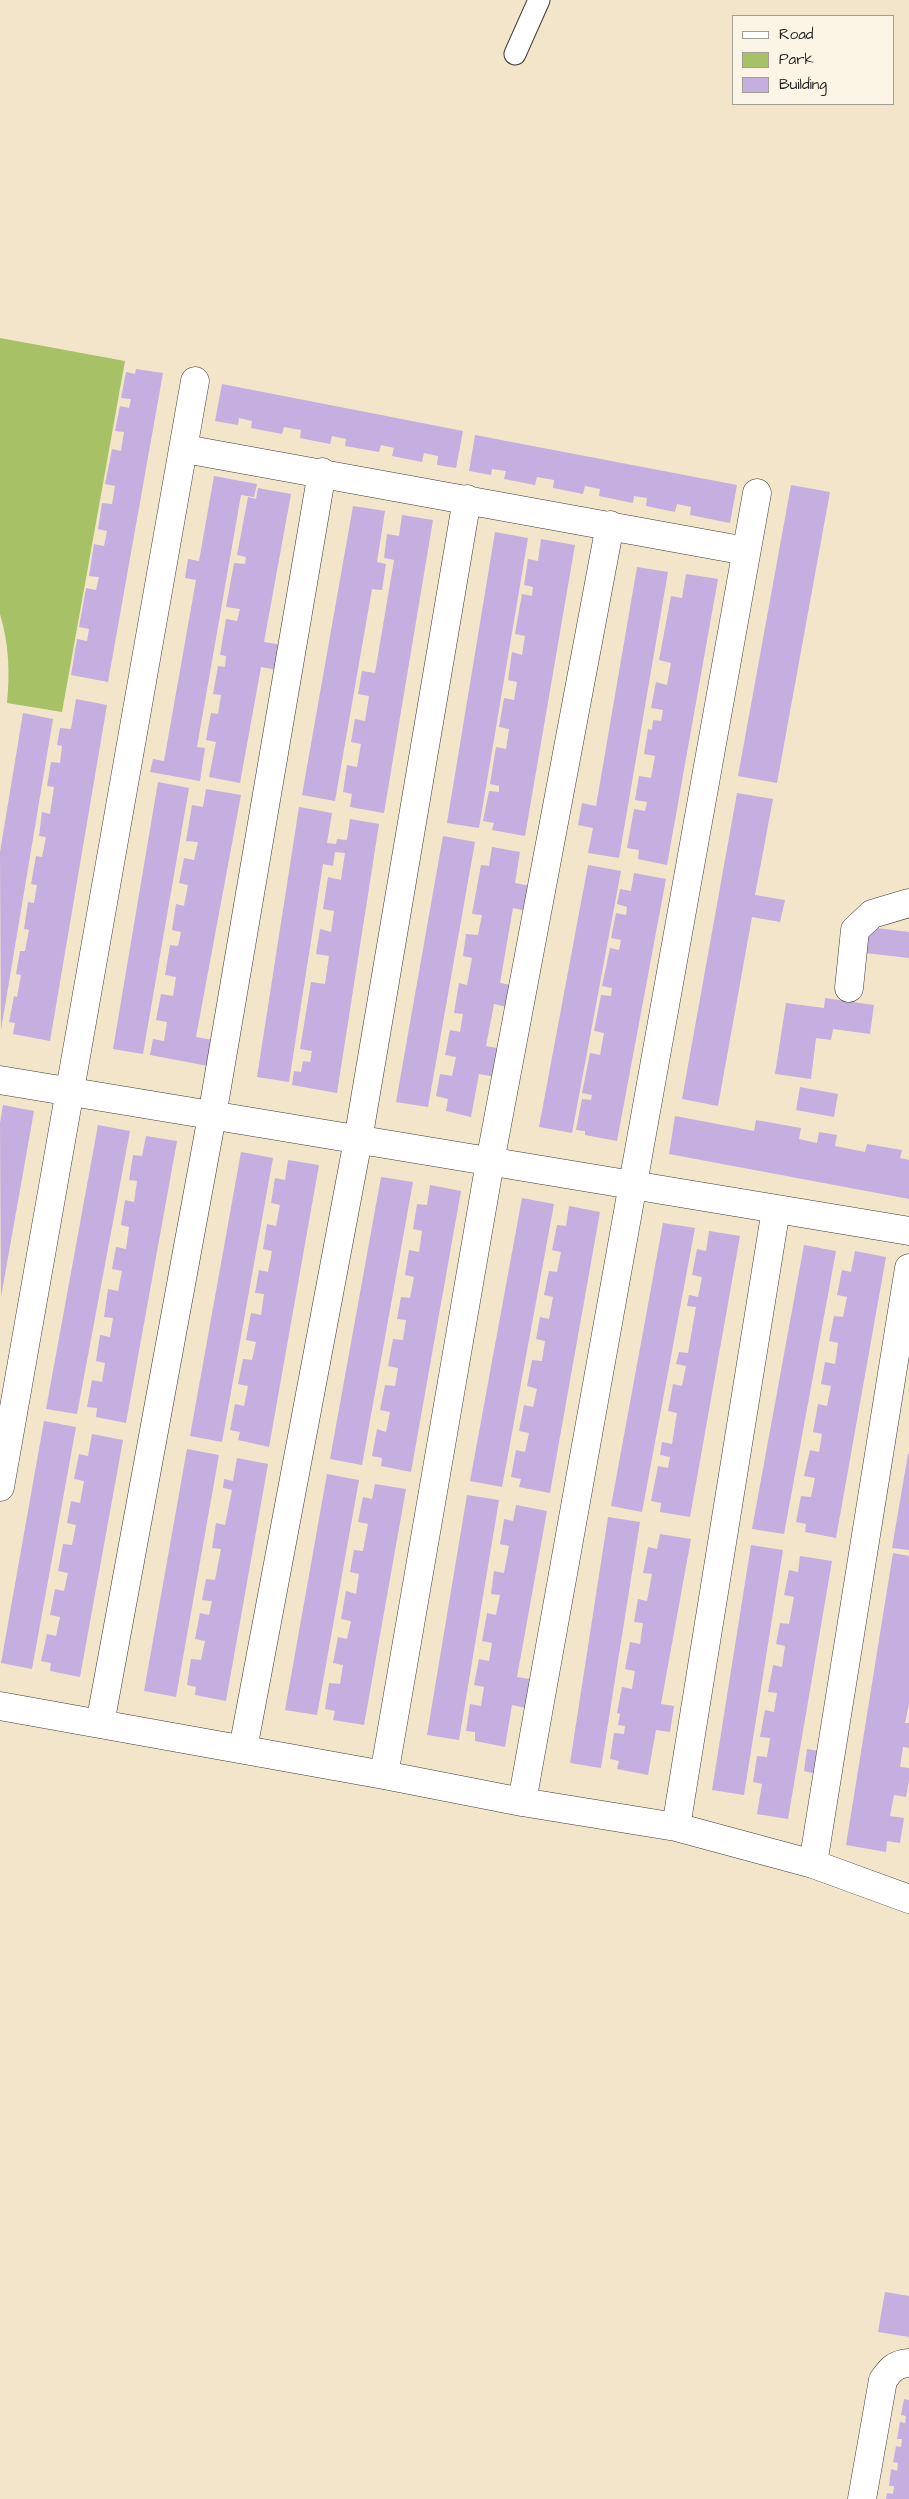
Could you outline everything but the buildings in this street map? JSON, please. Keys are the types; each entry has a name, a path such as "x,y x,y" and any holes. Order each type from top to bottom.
{"street":[{"path":"0,1487 185,449 195,380"},
{"path":"185,449 322,472 746,550"},
{"path":"100,1724 212,1116 322,472"},
{"path":"522,1802 757,493"},
{"path":"243,1749 358,1140 467,499"},
{"path":"384,1775 490,1162 610,525"},
{"path":"849,988 855,930 872,914 909,903"},
{"path":"0,1080 909,1231"},
{"path":"676,1828 776,1209"},
{"path":"813,1864 909,1268"},
{"path":"0,1706 243,1749 522,1802 676,1828 813,1864 909,1899"},
{"path":"862,2499 883,2380 895,2366 909,2363"}],"lane":[{"path":"515,54 539,0"}],"green space":[{"path":"0,338 125,361 62,712 7,703 8,658 0,614"}]}
